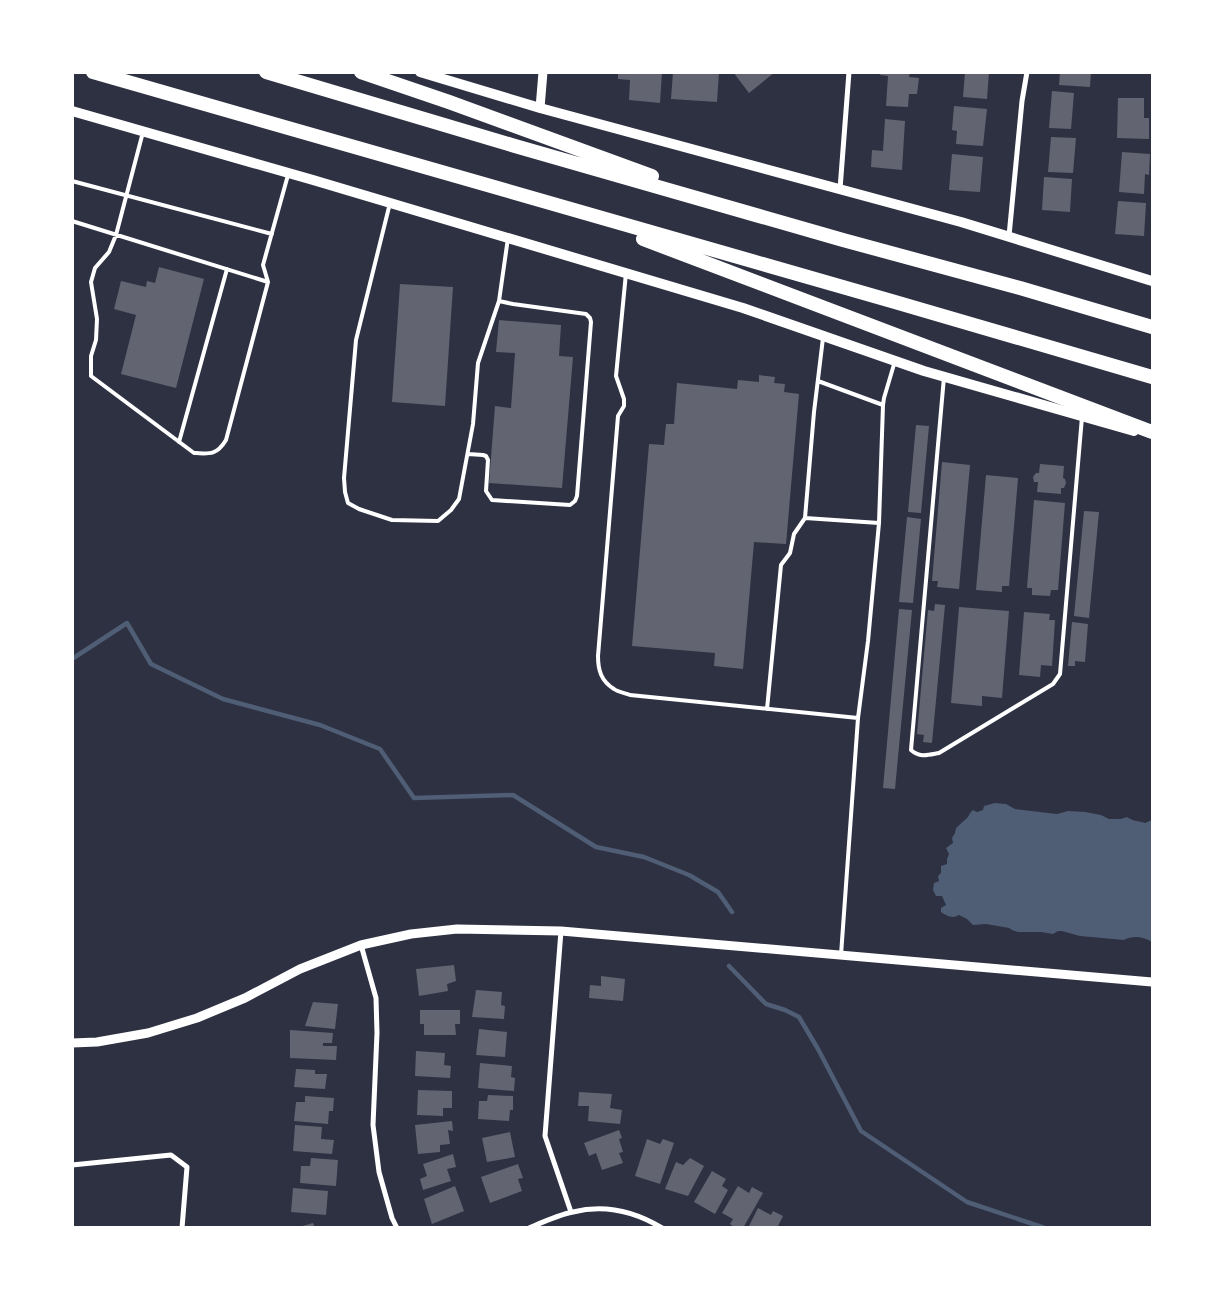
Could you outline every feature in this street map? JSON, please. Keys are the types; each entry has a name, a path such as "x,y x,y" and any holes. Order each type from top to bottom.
{"highway":[{"path":"93,72 1152,377"},
{"path":"266,72 843,240 1020,288 1152,327"},
{"path":"361,72 766,217"},
{"path":"553,205 1152,432"}],"main road":[{"path":"420,72 540,108 961,222 1152,281"},
{"path":"72,111 289,173 743,308 944,377 1152,437"}],"street":[{"path":"540,108 543,72"},
{"path":"840,189 849,72"},
{"path":"1009,237 1022,101 1027,72"},
{"path":"72,1044 97,1042 148,1033 197,1018 245,998 300,970 361,945 411,934 457,929 561,931 1152,982"},
{"path":"561,931 545,1136 571,1212"},
{"path":"361,945 376,998 378,1033 373,1125 379,1172 392,1218 397,1228"},
{"path":"72,1165 171,1155 186,1168 182,1228"},
{"path":"529,1228 571,1212 595,1208 623,1210 650,1220 662,1228"}],"lane":[{"path":"144,132 116,235 108,252 95,268 91,282 97,319 96,340 91,356 91,376 194,453 209,454 220,449 226,440 268,282 263,265 289,173"},
{"path":"72,181 272,234"},
{"path":"390,203 356,340 344,478 348,504 392,520 438,521 451,510 459,498 473,424 478,363 499,300 508,238"},
{"path":"72,221 268,282"},
{"path":"179,442 227,269"},
{"path":"626,274 616,376 624,399 624,406 618,416 598,670 603,679 614,690 630,695 858,718"},
{"path":"468,454 486,456 488,460 486,491 492,500 570,505 575,501 577,496 590,318 586,314 514,304 499,300"},
{"path":"767,709 780,566 790,553 794,534 805,518 824,336"},
{"path":"840,955 858,718 868,641 879,524 883,405 895,361"},
{"path":"944,377 911,750 916,755 926,756 939,753 1054,684 1060,674 1082,416"},
{"path":"818,381 883,405"},
{"path":"805,518 879,524"}],"water":[{"path":"995,803 1006,804 1015,809 1057,814 1068,811 1085,812 1101,815 1109,819 1127,817 1145,823 1152,820 1152,942 1138,937 1124,940 1080,936 1062,931 1053,934 1018,932 1009,928 986,924 973,925 959,915 954,917 941,912 941,908 946,905 942,896 936,896 933,890 934,883 939,881 938,876 941,873 941,866 947,864 949,854 946,848 953,843 952,838 956,828 973,810 977,812 983,810 984,806"}],"building":[{"path":"618,72 662,72 660,103 629,100 630,80 618,79"},
{"path":"673,72 719,72 717,102 671,99"},
{"path":"733,72 775,72 749,93"},
{"path":"880,72 910,72 909,77 919,78 917,94 909,94 908,107 886,106 888,76 880,75"},
{"path":"965,72 989,72 987,99 963,97"},
{"path":"1060,72 1091,72 1090,87 1059,85"},
{"path":"1052,91 1074,93 1071,129 1049,128"},
{"path":"1118,98 1144,98 1144,118 1149,118 1149,139 1117,138"},
{"path":"954,106 987,109 983,146 956,144 957,131 952,130"},
{"path":"885,119 905,121 902,170 871,167 872,150 883,151"},
{"path":"1051,137 1076,138 1073,173 1048,172"},
{"path":"1122,152 1150,154 1149,175 1145,174 1144,194 1119,192"},
{"path":"952,154 983,157 980,192 949,190"},
{"path":"1044,177 1072,179 1070,212 1042,210"},
{"path":"1118,201 1146,203 1144,236 1115,234"},
{"path":"159,267 204,279 176,388 121,374 136,315 114,309 121,281 146,287 147,281 155,283"},
{"path":"400,284 453,287 445,406 392,402"},
{"path":"499,320 561,325 559,356 573,357 562,488 489,483 495,406 511,408 515,353 496,352"},
{"path":"759,375 775,377 774,383 785,384 784,392 799,394 786,544 754,542 743,669 714,666 715,653 632,646 649,444 664,445 666,424 674,424 677,383 737,389 738,380 759,382"},
{"path":"916,425 929,426 921,513 908,512"},
{"path":"942,462 970,465 959,589 937,587 938,581 932,581"},
{"path":"1040,464 1064,466 1063,478 1066,483 1064,488 1061,488 1061,494 1037,492 1038,482 1034,482 1033,477 1036,473 1039,473"},
{"path":"986,475 1018,478 1009,586 1002,586 1002,592 976,590"},
{"path":"1034,500 1065,503 1058,590 1051,590 1050,596 1032,595 1032,588 1027,588"},
{"path":"1084,511 1099,512 1089,618 1074,616"},
{"path":"907,517 921,519 913,603 899,602"},
{"path":"935,604 945,605 932,743 923,742 924,735 917,734 928,610 934,611"},
{"path":"959,607 1009,611 1002,698 982,696 982,706 951,703"},
{"path":"899,609 912,610 895,789 883,788"},
{"path":"1024,612 1050,614 1049,620 1055,620 1052,666 1041,665 1040,677 1019,675"},
{"path":"1072,622 1088,624 1085,662 1075,661 1075,666 1068,666"},
{"path":"454,965 456,981 447,984 448,991 419,996 416,969"},
{"path":"601,976 625,979 623,1001 589,998 590,985 601,986"},
{"path":"476,990 502,992 501,1005 505,1006 504,1019 472,1017"},
{"path":"313,1002 338,1004 335,1029 305,1026"},
{"path":"420,1010 460,1010 460,1024 455,1024 456,1035 424,1035 424,1024 420,1024"},
{"path":"479,1029 507,1032 505,1057 476,1055"},
{"path":"290,1030 333,1033 332,1043 323,1043 323,1046 337,1046 336,1060 290,1058"},
{"path":"416,1051 445,1053 444,1065 451,1066 450,1078 415,1076"},
{"path":"480,1063 512,1066 511,1077 515,1078 514,1091 478,1088"},
{"path":"296,1069 315,1070 315,1074 327,1074 325,1089 294,1087"},
{"path":"418,1090 452,1091 452,1108 443,1108 443,1116 417,1115"},
{"path":"579,1092 612,1094 610,1108 622,1110 620,1124 588,1121 589,1106 578,1106"},
{"path":"488,1095 513,1096 513,1110 510,1110 509,1121 478,1119 479,1101 487,1101"},
{"path":"305,1096 334,1098 333,1111 329,1111 328,1124 294,1121 296,1102 305,1102"},
{"path":"452,1121 453,1131 448,1130 450,1144 440,1145 440,1152 418,1154 415,1125"},
{"path":"295,1125 322,1127 321,1139 334,1140 332,1154 293,1151"},
{"path":"619,1130 622,1138 619,1139 623,1152 619,1153 623,1163 602,1170 596,1153 589,1156 584,1143"},
{"path":"510,1132 515,1157 487,1162 482,1138"},
{"path":"647,1139 660,1144 663,1139 674,1143 660,1184 635,1176"},
{"path":"453,1154 456,1167 447,1169 451,1181 423,1190 420,1179 427,1176 423,1164"},
{"path":"311,1158 338,1160 336,1186 300,1183 301,1166 310,1166"},
{"path":"690,1158 704,1166 688,1196 665,1189 676,1162 683,1165"},
{"path":"518,1164 523,1178 518,1179 522,1191 490,1203 481,1177"},
{"path":"712,1171 726,1179 722,1186 728,1190 715,1214 694,1202"},
{"path":"455,1186 464,1211 432,1224 424,1199"},
{"path":"738,1186 749,1193 752,1187 763,1193 743,1228 735,1228 730,1224 733,1219 722,1213"},
{"path":"293,1188 328,1191 326,1215 291,1212"},
{"path":"758,1208 771,1215 773,1211 783,1216 777,1228 748,1228"},
{"path":"313,1223 315,1228 299,1228 299,1227"}],"waterway":[{"path":"72,659 127,623 151,664 223,699 320,725 380,749 414,798 513,795 596,847 644,857 689,875 718,892 732,912"},
{"path":"729,966 766,1004 799,1017 861,1131 967,1202 1045,1228"}]}
